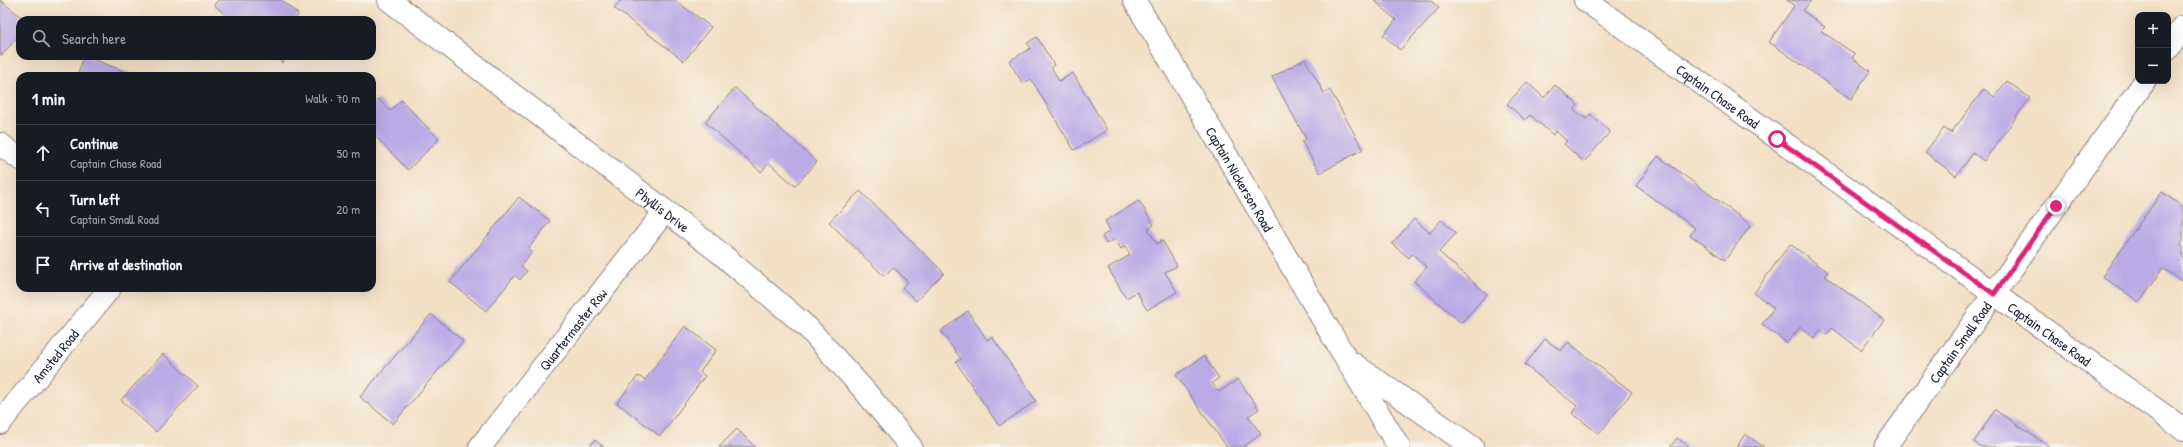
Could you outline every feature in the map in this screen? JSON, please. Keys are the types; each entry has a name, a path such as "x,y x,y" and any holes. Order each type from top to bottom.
{"street":[{"name":"Phyllis Drive","path":"389,0 719,252 808,328 864,390 911,447"},
{"name":"Captain Nickerson Road","path":"1134,0 1211,126 1346,359 1399,447"},
{"name":"Captain Chase Road","path":"1585,0 2183,429"},
{"path":"2169,48 2183,27"},
{"name":"Captain Small Road","path":"1885,447 2143,84"},
{"path":"0,144 16,156"},
{"name":"Quartermaster Row","path":"480,447 665,211"},
{"name":"Amsted Road","path":"0,422 107,292"},
{"name":"Captain Nickerson Road","path":"1346,359 1472,447"}],"building":[{"path":"0,0 20,16 16,16 16,39 2,55 0,54"},
{"path":"218,0 281,0 298,14 297,16 227,16 214,5"},
{"path":"621,0 675,0 711,27 684,61 614,8"},
{"path":"1374,0 1430,0 1439,8 1400,50 1383,35 1396,20"},
{"path":"1787,0 1811,0 1803,11 1825,27 1821,31 1855,54 1852,58 1870,71 1851,99 1769,42 1794,6"},
{"path":"1037,37 1054,65 1051,67 1059,81 1073,73 1107,130 1074,150 1031,79 1023,84 1009,61 1031,48 1027,43"},
{"path":"1305,59 1324,93 1330,90 1363,149 1320,173 1302,142 1306,139 1272,77"},
{"path":"83,60 95,60 126,72 78,72"},
{"path":"2007,81 2030,98 1984,161 1973,153 1956,176 1925,152 1944,128 1951,133 1984,89 1994,97"},
{"path":"1527,82 1544,98 1555,85 1578,105 1574,110 1586,119 1590,114 1610,132 1584,162 1564,144 1567,141 1556,131 1553,135 1530,115 1525,120 1507,104"},
{"path":"735,88 817,162 795,186 769,163 761,172 705,122"},
{"path":"378,99 390,111 401,100 439,139 408,170 376,137 376,102"},
{"path":"1658,156 1751,225 1725,260 1690,235 1695,228 1636,186"},
{"path":"860,191 944,273 916,301 902,287 908,282 893,267 884,276 829,222"},
{"path":"2162,192 2183,207 2183,241 2180,245 2183,247 2183,278 2181,281 2163,268 2139,302 2102,276"},
{"path":"519,197 550,221 528,249 532,252 521,266 527,271 520,280 515,275 486,311 450,282"},
{"path":"1139,201 1154,225 1148,229 1157,244 1162,240 1177,266 1165,272 1177,292 1147,310 1137,292 1126,298 1108,268 1130,255 1125,246 1121,249 1115,239 1106,244 1102,236 1110,231 1105,221"},
{"path":"1414,219 1430,233 1441,220 1456,233 1439,252 1487,294 1461,323 1414,281 1427,267 1412,254 1409,258 1392,244"},
{"path":"1790,244 1828,272 1825,276 1884,320 1861,350 1832,328 1826,335 1820,330 1814,338 1800,327 1787,343 1762,324 1774,308 1754,293"},
{"path":"968,311 987,340 992,337 1036,401 999,426 956,362 961,359 941,331"},
{"path":"431,314 463,341 393,424 360,397"},
{"path":"685,326 716,350 700,372 705,376 660,436 617,403 638,376 645,380"},
{"path":"1545,339 1561,351 1568,342 1632,392 1599,434 1572,413 1577,406 1525,365"},
{"path":"163,354 198,386 156,432 121,400"},
{"path":"1204,356 1219,378 1212,383 1219,392 1238,379 1259,409 1248,416 1261,434 1243,447 1227,447 1176,375"},
{"path":"1995,410 2050,447 1981,447 1974,442"},
{"path":"737,429 755,447 719,447"},
{"path":"1745,434 1764,447 1737,447"},
{"path":"1677,438 1690,447 1670,447"},
{"path":"595,440 604,447 589,447"}],"route":[{"path":"1777,139 1994,294 2056,206"}]}
